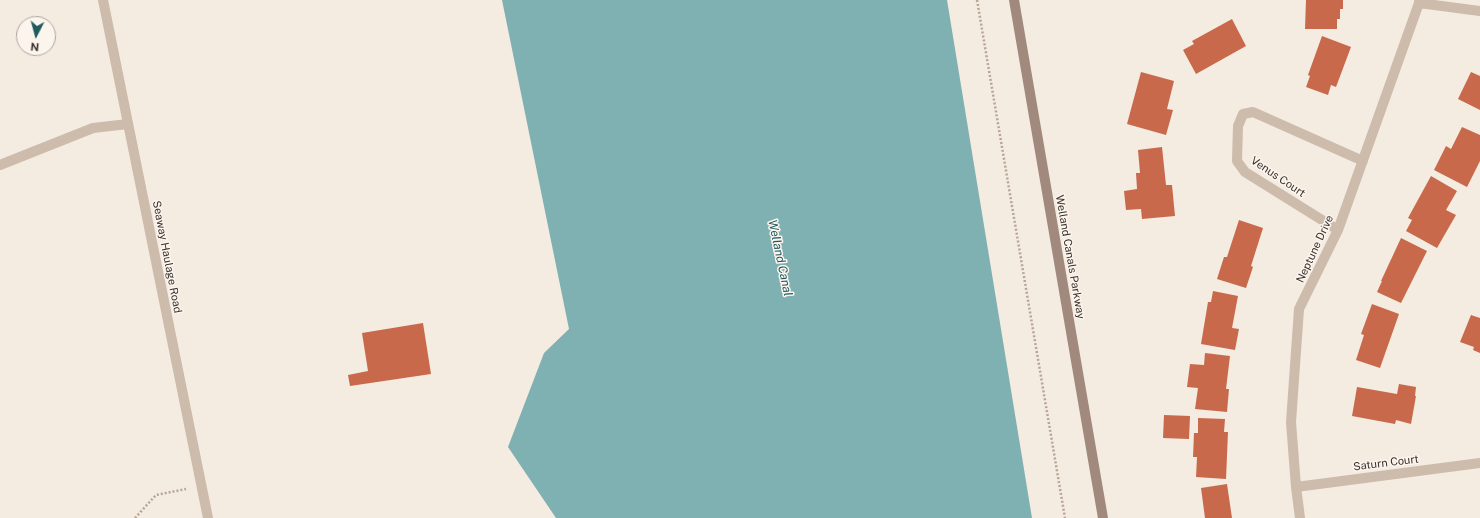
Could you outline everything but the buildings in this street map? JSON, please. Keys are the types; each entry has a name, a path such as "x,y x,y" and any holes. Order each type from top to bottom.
{"main road":[{"name":"Welland Canals Parkway","path":"1014,0 1103,518"}],"street":[{"name":"Seaway Haulage Road","path":"103,0 208,518"},
{"path":"1419,1 1480,12"},
{"name":"Neptune Drive","path":"1300,518 1291,422 1299,309 1338,230 1419,1"},
{"name":"Venus Court","path":"1338,230 1245,172 1237,162 1238,126 1243,114 1253,112 1363,162"},
{"path":"0,165 93,128 128,124"},
{"name":"Saturn Court","path":"1296,487 1480,463"}],"path":[{"path":"977,0 1066,518"},
{"path":"135,518 156,495 202,486"}],"water":[{"name":"Welland Canal","path":"502,0 947,0 1032,518 556,518 508,447 544,353 569,329"}]}
